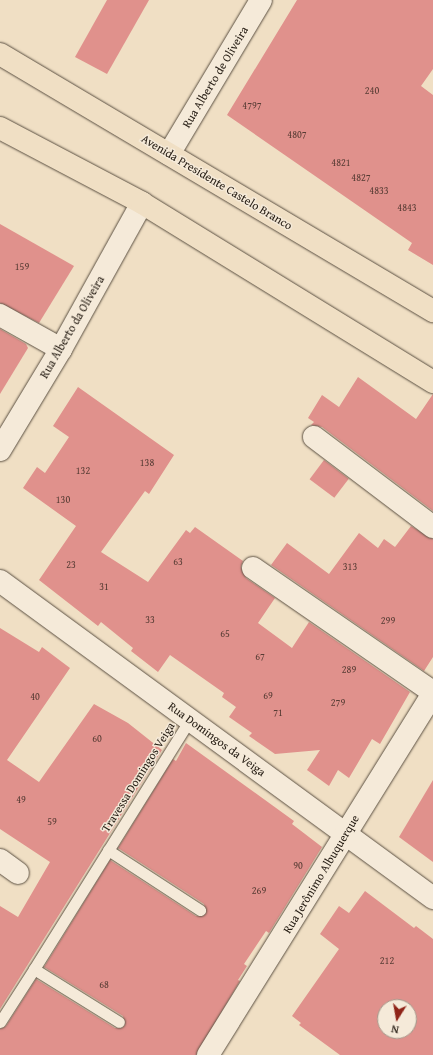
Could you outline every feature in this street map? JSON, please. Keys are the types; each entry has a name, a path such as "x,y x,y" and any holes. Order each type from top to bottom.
{"main road":[{"name":"Avenida Presidente Castelo Branco","path":"0,54 433,311"},
{"path":"0,128 142,203 433,382"}],"street":[{"name":"Rua Alberto de Oliveira","path":"169,154 261,0"},
{"name":"Rua Alberto da Oliveira","path":"0,450 61,349 142,203"},
{"path":"0,315 61,349"},
{"path":"314,437 433,527"},
{"path":"253,568 433,693"},
{"name":"Rua Domingos da Veiga","path":"0,581 433,898"},
{"name":"Rua Jerônimo Albuquerque","path":"208,1055 433,693"},
{"path":"0,860 18,873"}],"lane":[{"name":"Travessa Domingos Veiga","path":"0,1022 190,719"},
{"name":"Travessa Domingos Veiga","path":"108,850 200,910"},
{"path":"34,969 119,1022"}],"building":[{"path":"107,0 149,0 107,74 75,57"},
{"path":"297,0 433,0 433,69 421,86 433,95 433,265 408,250 412,243 227,115"},
{"path":"0,224 74,266 39,323 0,303"},
{"path":"0,329 26,344 28,348 0,394"},
{"path":"358,377 416,419 433,394 433,511 322,427 311,425 314,422 308,418 322,395 339,407"},
{"path":"78,387 174,455 149,494 145,491 101,552 148,582 186,530 190,533 195,527 243,561 241,567 246,578 275,598 258,623 292,648 309,622 410,692 380,744 372,739 349,778 338,770 329,786 307,770 320,750 275,754 249,736 252,733 229,717 236,707 222,697 224,693 170,655 158,672 131,651 133,648 101,622 98,626 39,580 76,526 23,488 37,467 45,473 69,437 53,426"},
{"path":"324,460 349,479 334,498 310,479"},
{"path":"411,526 433,539 433,657 424,671 271,565 287,543 329,574 359,533 378,548 384,539 395,547"},
{"path":"0,628 39,652 42,647 70,668 7,760 39,782 94,704 128,723 162,750 0,1009 0,906 18,917 50,862 0,829"},
{"path":"186,743 294,821 292,824 322,847 269,933 266,931 244,964 247,966 238,980 240,981 196,1055 0,1055 0,1029 6,1026 36,979 115,1028 122,1028 125,1025 123,1016 44,967 110,860 196,916 203,916 206,913 204,904 118,848 173,759 176,761"},
{"path":"433,780 433,862 399,837"},
{"path":"365,891 414,928 416,926 433,939 433,1055 340,1055 299,1025 301,1023 292,1016 339,949 320,934 339,906 349,913"}]}
